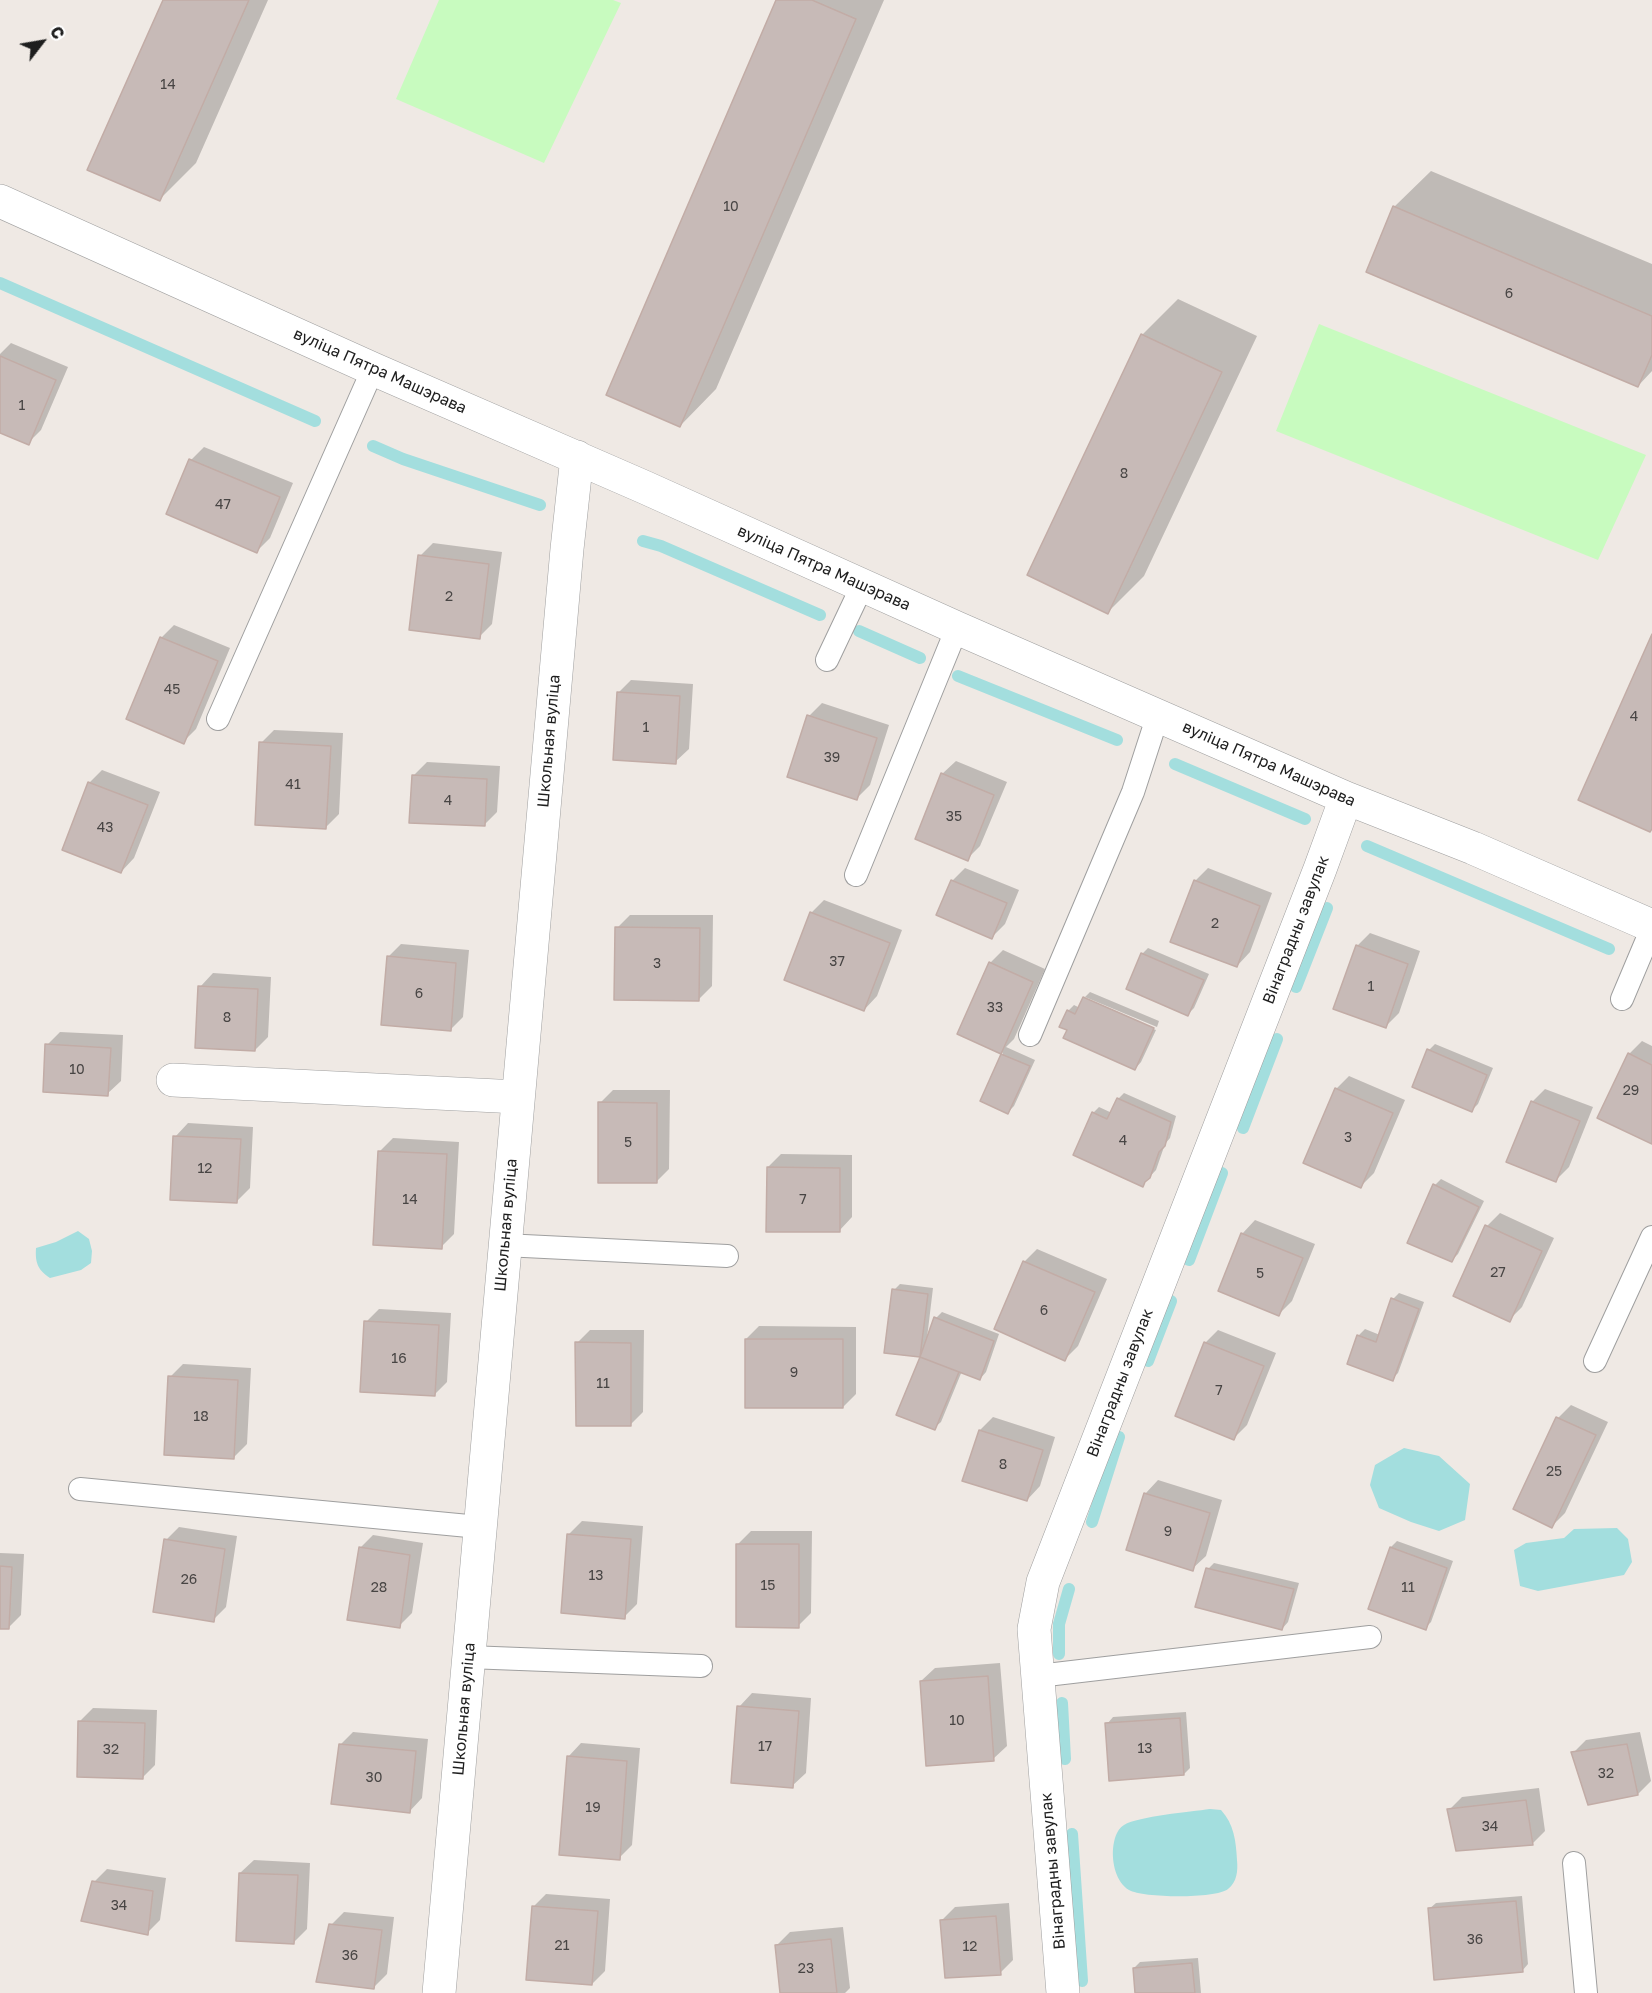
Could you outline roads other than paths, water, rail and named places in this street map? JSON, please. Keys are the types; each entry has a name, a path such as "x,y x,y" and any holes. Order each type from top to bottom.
{"street":[{"name":"вуліца Пятра Машэрава","path":"0,201 957,628 1346,798 1473,848 1652,927"},
{"name":"Школьная вуліца","path":"440,1993 504,1245 577,457"},
{"name":"Вінаградны завулак","path":"1063,1993 1034,1629 1043,1582 1346,798"},
{"path":"173,1080 518,1097"}],"lane":[{"path":"218,719 373,369"},
{"path":"827,660 862,584"},
{"path":"856,875 957,628"},
{"path":"1030,1035 1133,792 1158,715"},
{"path":"1622,999 1652,927"},
{"path":"1595,1361 1652,1237"},
{"path":"504,1245 727,1256"},
{"path":"80,1489 479,1527"},
{"path":"1038,1676 1370,1638"},
{"path":"468,1658 701,1666"},
{"path":"1574,1863 1586,1993"}],"water":[{"path":"78,1231 89,1239 92,1251 91,1263 81,1270 50,1278 38,1266 36,1248 56,1242"},
{"path":"1404,1448 1439,1456 1470,1484 1465,1520 1439,1531 1379,1508 1370,1485 1375,1465"},
{"path":"1617,1528 1628,1539 1632,1562 1624,1575 1538,1591 1520,1586 1514,1550 1526,1543 1564,1538 1574,1529"},
{"path":"1210,1809 1221,1810 1234,1833 1237,1872 1235,1880 1228,1889 1195,1896 1179,1896 1137,1893 1125,1887 1116,1872 1113,1854 1117,1832 1121,1827 1141,1819"}],"waterway":[{"path":"0,283 315,421"},
{"path":"373,446 403,459 540,505"},
{"path":"643,541 661,546 820,615"},
{"path":"859,631 920,658"},
{"path":"958,676 1117,740"},
{"path":"1175,764 1305,819"},
{"path":"1367,846 1609,949"},
{"path":"1296,987 1327,908"},
{"path":"1243,1128 1277,1039"},
{"path":"1189,1260 1222,1173"},
{"path":"1148,1361 1171,1301"},
{"path":"1092,1522 1119,1437"},
{"path":"1059,1654 1059,1624 1069,1589"},
{"path":"1062,1703 1065,1759"},
{"path":"1072,1834 1082,1981"}]}
